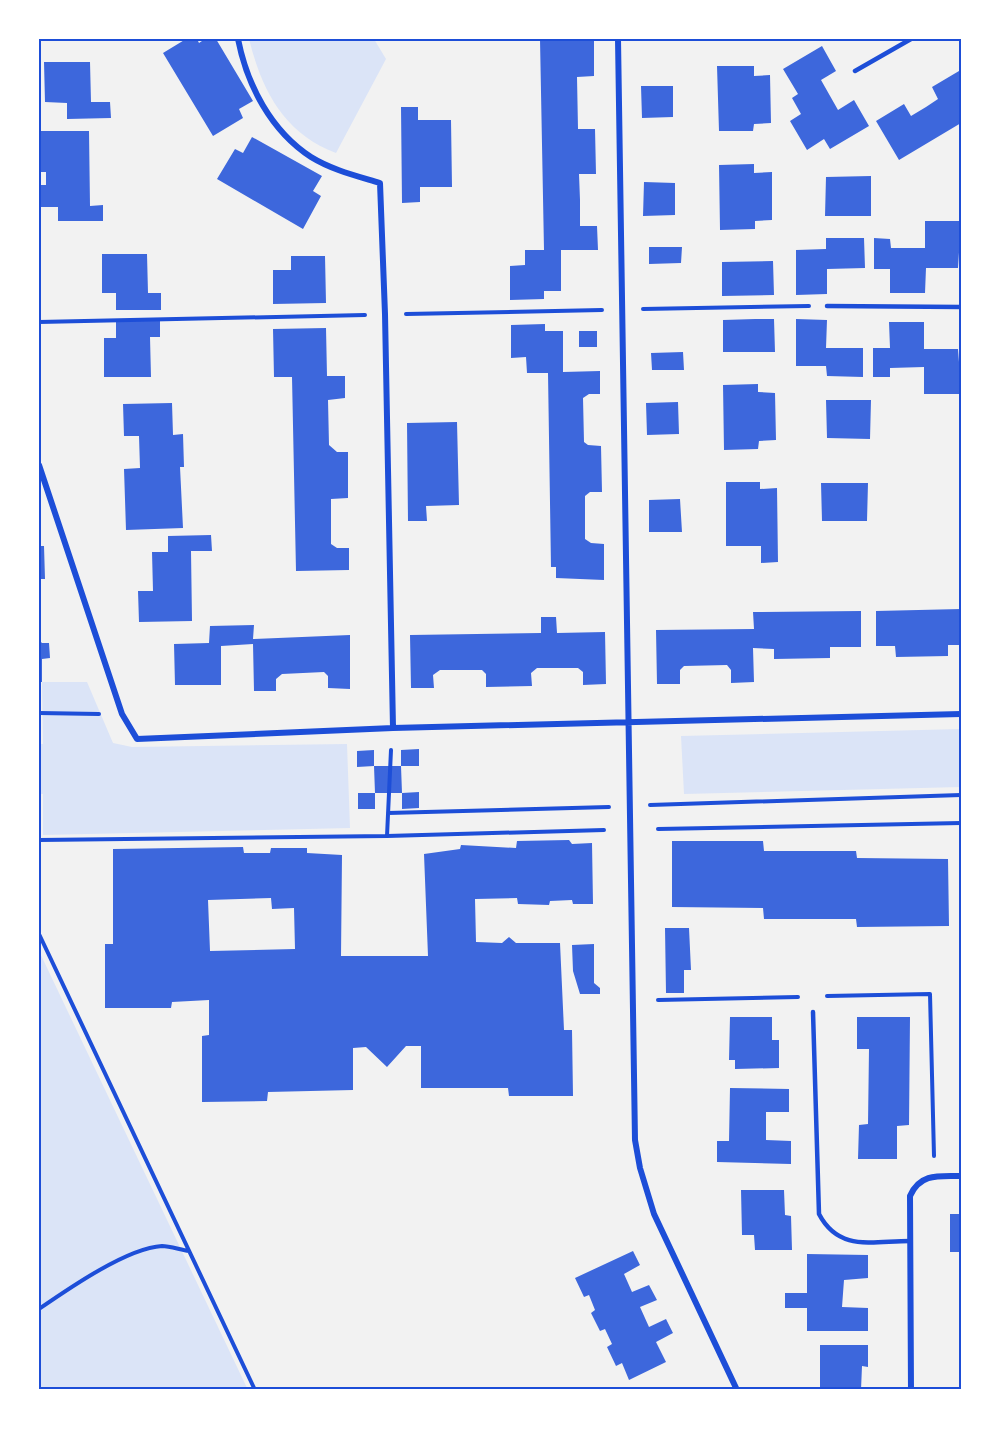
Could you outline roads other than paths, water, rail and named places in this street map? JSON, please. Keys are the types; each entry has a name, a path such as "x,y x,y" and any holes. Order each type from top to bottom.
{"street":[{"path":"238,39 246,71 258,98 272,120 289,139 311,157 334,169 380,183 386,314 393,728"},
{"path":"618,39 634,1116 640,1168 654,1214 737,1390"},
{"path":"39,465 122,714 137,739 393,728 961,714"},
{"path":"911,1390 910,1196 919,1181 934,1176 961,1176"}],"lane":[{"path":"855,71 911,39"},
{"path":"827,306 961,307"},
{"path":"813,1012 819,1214 829,1232 846,1241 910,1241"}]}
